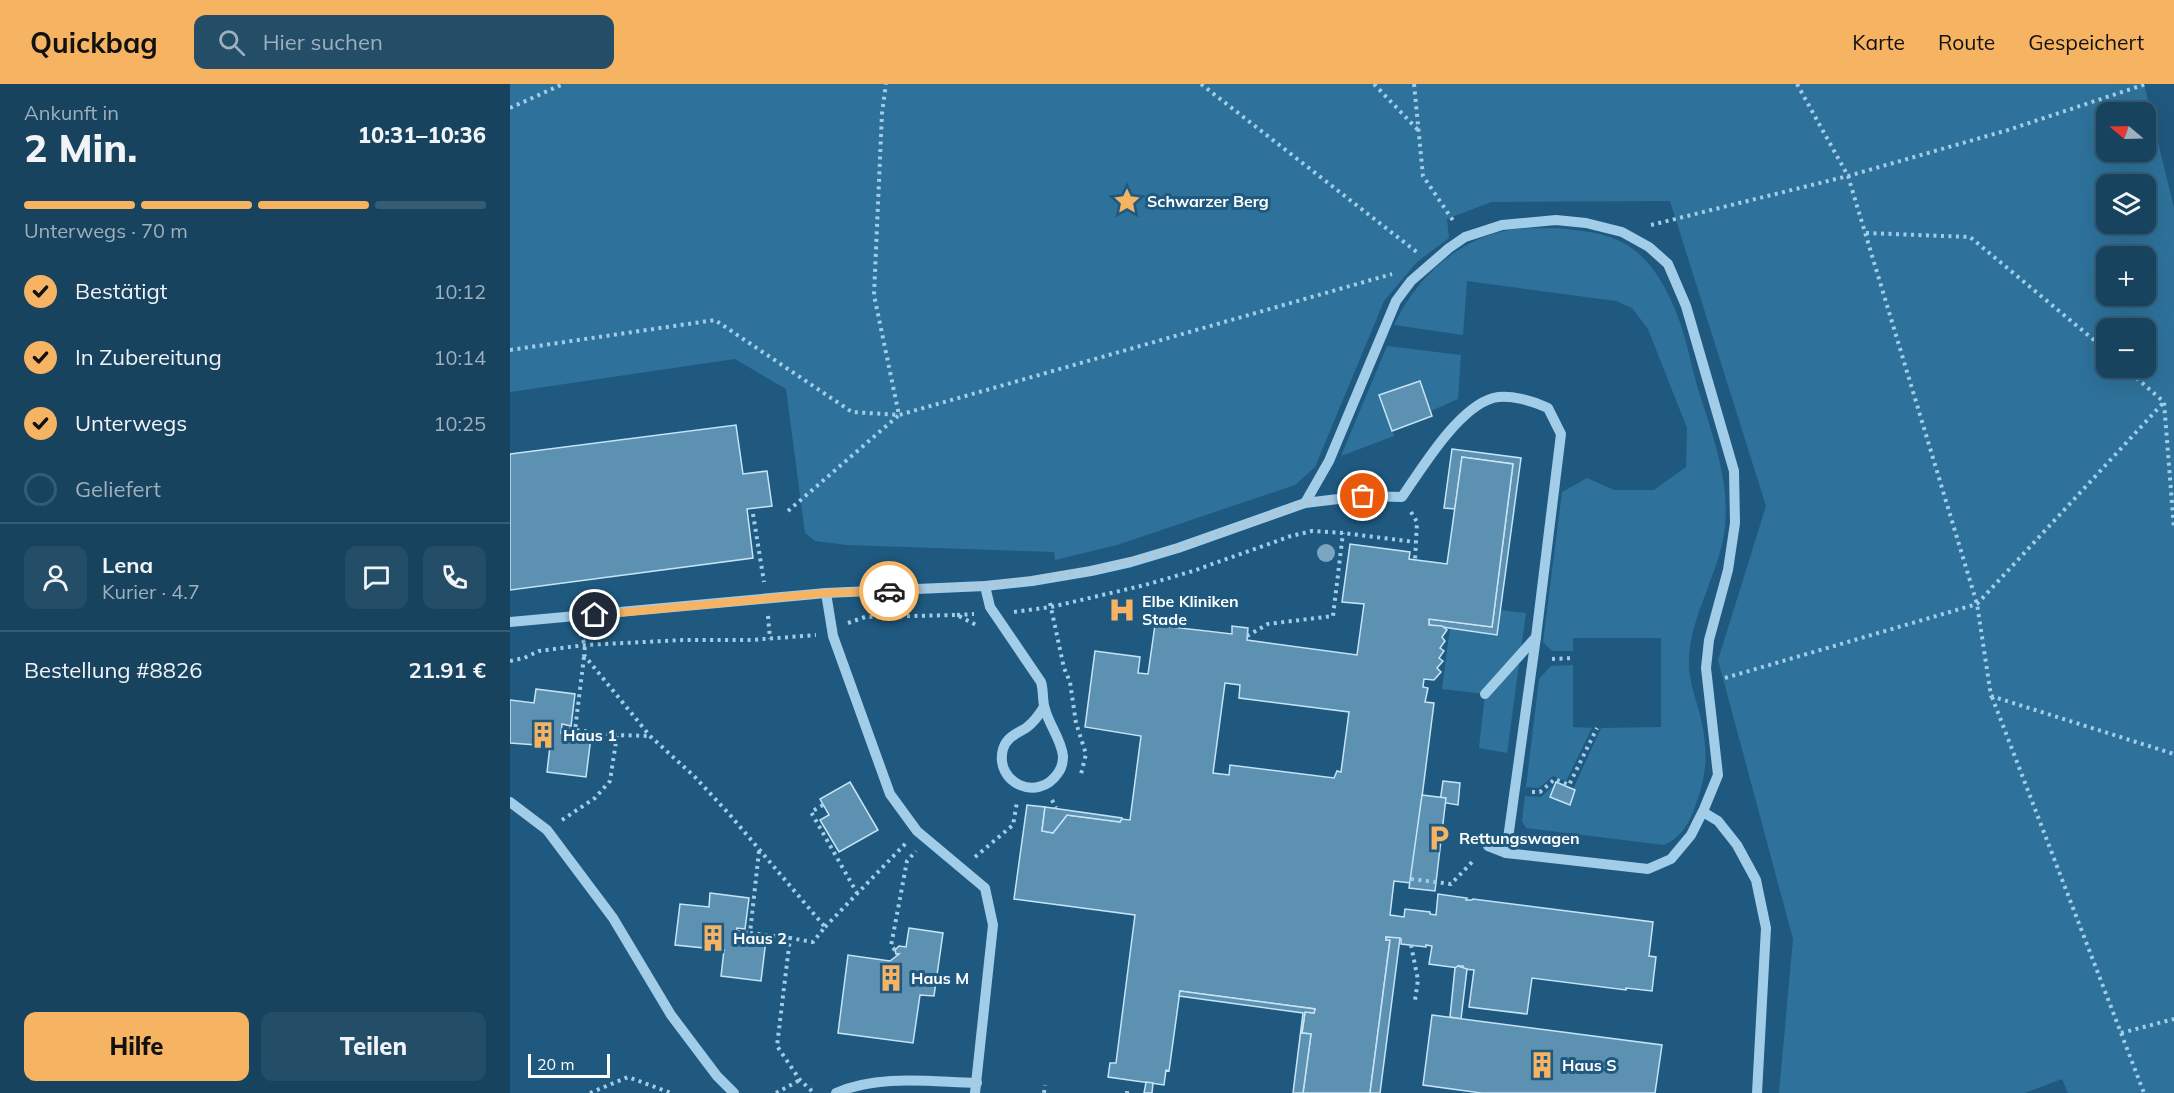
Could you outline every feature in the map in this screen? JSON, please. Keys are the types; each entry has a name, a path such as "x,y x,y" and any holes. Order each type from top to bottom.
{"street":[{"path":"1305,503 1329,461 1396,302 1411,281 1430,262 1465,237 1502,225 1556,220 1586,223 1622,232 1649,247 1668,264 1686,306 1734,471 1735,523 1728,570 1709,640 1706,668 1718,775 1691,835 1671,859 1648,869 1506,853 1488,846"},
{"path":"510,622 826,593 985,586 1091,571 1178,548 1305,503 1363,496 1402,497 1447,433 1473,409 1493,398 1513,398 1537,403 1548,408 1562,434 1506,853"},
{"path":"985,586 990,607 1041,682 1045,694 1044,707 1063,757 1061,769 1053,781 1040,788 1032,789 1008,777 1002,758 1010,737 1032,723 1044,707"},
{"path":"826,593 832,630 890,794 926,840 985,888 993,925 976,1088 893,1080 852,1086 836,1093"},
{"path":"1485,694 1536,638"},
{"path":"510,802 547,830 613,918 671,1015 717,1076 734,1093"},
{"path":"1703,812 1718,822 1737,845 1756,880 1766,928 1757,1093"}],"path":[{"path":"510,108 563,84"},
{"path":"886,84 882,113 874,295 899,415"},
{"path":"1201,84 1430,262"},
{"path":"1374,84 1418,130"},
{"path":"1414,84 1423,177 1465,237"},
{"path":"1797,84 1848,176 1977,604 1991,696 2144,1093"},
{"path":"1622,232 1848,176 2008,130 2146,84"},
{"path":"1866,233 1970,237 2096,342"},
{"path":"510,351 715,320 852,412 899,415 1326,294 1430,262"},
{"path":"2137,378 2164,402 2174,530"},
{"path":"1707,683 1977,604 2164,402"},
{"path":"788,511 899,415"},
{"path":"1402,497 1417,522 1415,560"},
{"path":"753,514 767,599 770,639"},
{"path":"1076,781 1085,764 1086,754 1076,723 1070,682 1064,668 1050,605 1145,585 1312,531 1343,532 1415,542"},
{"path":"1247,636 1268,624 1333,616 1343,532"},
{"path":"510,661 539,651 585,645 683,640 770,639 818,634 865,617 957,615 983,631"},
{"path":"573,617 585,645 575,730"},
{"path":"584,656 650,736 695,777 730,815 825,927"},
{"path":"1991,696 2174,754"},
{"path":"1540,792 1555,779 1569,785 1597,728"},
{"path":"561,729 650,736"},
{"path":"547,830 595,798 610,781 617,735"},
{"path":"1043,799 1051,799"},
{"path":"823,805 811,812 858,893"},
{"path":"983,849 1013,825"},
{"path":"736,932 813,942 917,831"},
{"path":"894,950 891,946 907,861 926,840"},
{"path":"1411,879 1451,884 1488,846"},
{"path":"750,933 759,850"},
{"path":"790,938 777,1046 800,1080 814,1093"},
{"path":"1411,945 1418,980 1415,1000"},
{"path":"2121,1033 2174,1019"},
{"path":"590,1093 628,1077 671,1093"},
{"path":"776,1093 800,1080"},
{"path":"1044,1093 1045,1085"}],"shaded area":[{"path":"510,84 2144,84 2148,102 2096,102 2096,162 2156,162 2156,134 2174,208 2174,1093 2068,1093 2062,1079 2025,1093 1779,1093 1793,939 1718,660 1766,506 1670,201 1491,202 1447,219 1449,238 1417,262 1384,301 1315,467 1295,485 1117,545 1055,560 1054,552 847,545 815,541 805,533 786,389 735,359 510,392"},
{"path":"1556,228 1596,233 1624,243 1647,262 1659,278 1682,329 1722,472 1726,508 1722,544 1695,625 1689,658 1690,678 1704,738 1704,774 1698,798 1688,822 1678,836 1664,845 1526,828 1522,821 1525,796 1541,797 1554,785 1550,797 1570,805 1575,790 1573,789 1601,728 1661,727 1661,638 1573,638 1573,651 1552,651 1543,642 1562,492 1587,478 1614,490 1654,490 1686,467 1687,428 1648,329 1632,308 1616,301 1467,281 1463,335 1394,325 1403,308 1425,278 1438,265 1469,244 1486,236 1510,230"},
{"path":"1387,346 1461,355 1458,399 1431,411 1420,381 1380,395 1394,436 1341,456"},
{"path":"1500,610 1526,613 1507,753 1479,748 1485,694 1442,689 1450,628 1497,635"},
{"path":"1573,665 1573,727 1592,728 1566,781 1553,776 1539,788 1526,787 1539,679 1551,666"}],"building":[{"path":"1420,381 1432,416 1392,431 1379,395"},
{"path":"736,425 743,474 767,471 772,506 747,509 753,558 510,590 510,454"},
{"path":"1452,449 1521,458 1497,635 1429,625 1429,619 1492,627 1513,464 1462,457 1455,509 1444,508"},
{"path":"1462,457 1513,464 1492,627 1429,619 1429,625 1442,626 1447,630 1442,637 1445,641 1440,648 1444,651 1439,658 1443,661 1437,668 1441,672 1434,680 1424,679 1423,687 1428,688 1425,702 1434,703 1411,883 1394,881 1390,915 1404,917 1405,909 1430,912 1436,915 1438,894 1467,898 1466,900 1473,899 1653,922 1649,956 1656,957 1652,991 1626,988 1626,990 1532,978 1527,1014 1469,1007 1474,970 1463,969 1463,966 1458,966 1458,968 1429,964 1432,946 1401,944 1401,939 1386,937 1386,940 1390,940 1370,1093 1303,1093 1311,1034 1302,1033 1305,1012 1314,1013 1315,1009 1180,991 1169,1071 1166,1070 1164,1085 1108,1077 1110,1063 1116,1063 1135,915 1014,899 1027,805 1045,807 1042,831 1053,833 1067,815 1120,822 1121,819 1130,820 1141,736 1085,727 1095,651 1140,657 1138,673 1148,674 1155,625 1232,634 1232,626 1248,628 1247,640 1357,655 1364,604 1342,602 1350,544 1410,552 1409,559 1447,564","holes":["1225,683 1240,685 1239,698 1349,712 1341,772 1337,771 1334,778 1230,765 1229,775 1213,773"]},
{"name":"Haus 1","path":"536,689 575,694 571,726 562,724 561,733 591,737 586,777 547,772 550,746 510,743 510,700 534,703"},
{"path":"1443,781 1460,783 1458,805 1440,802"},
{"path":"850,782 878,830 839,852 820,820 829,815 820,799"},
{"path":"1556,782 1575,790 1570,805 1550,797"},
{"path":"1422,795 1446,798 1435,891 1409,888"},
{"path":"1045,807 1122,819 1120,822 1067,815 1053,833 1042,831"},
{"name":"Haus 2","path":"710,893 749,898 745,929 737,928 736,936 766,940 761,981 721,976 724,950 675,945 680,904 709,907"},
{"name":"Haus M","path":"909,928 943,933 934,996 920,995 913,1043 838,1033 848,955 890,961 899,954 896,954 895,950 899,946 906,947"},
{"path":"1386,937 1400,938 1380,1093 1370,1093 1390,940 1386,940"},
{"path":"1458,966 1467,969 1461,1019 1450,1017 1455,968"},
{"path":"1180,991 1315,1009 1314,1013 1305,1012 1302,1033 1311,1034 1303,1093 1293,1093 1303,1013 1179,996"},
{"name":"Haus S","path":"1432,1015 1662,1045 1655,1093 1481,1093 1423,1085"},
{"path":"1146,1082 1153,1083 1152,1093 1144,1093"}],"way so far":[{"path":"889,591 985,586 1091,571 1178,548 1305,503 1363,496"}],"place":[{"name":"Schwarzer Berg","path":"1127,201"},
{"name":"Elbe Kliniken Stade","path":"1122,610"},
{"name":"Haus 1","path":"543,735"},
{"name":"Rettungswagen","path":"1439,838"},
{"name":"Haus 2","path":"713,938"},
{"name":"Haus M","path":"891,978"},
{"name":"Haus S","path":"1542,1065"}],"route":[{"path":"595,615 826,593 889,591"}]}
